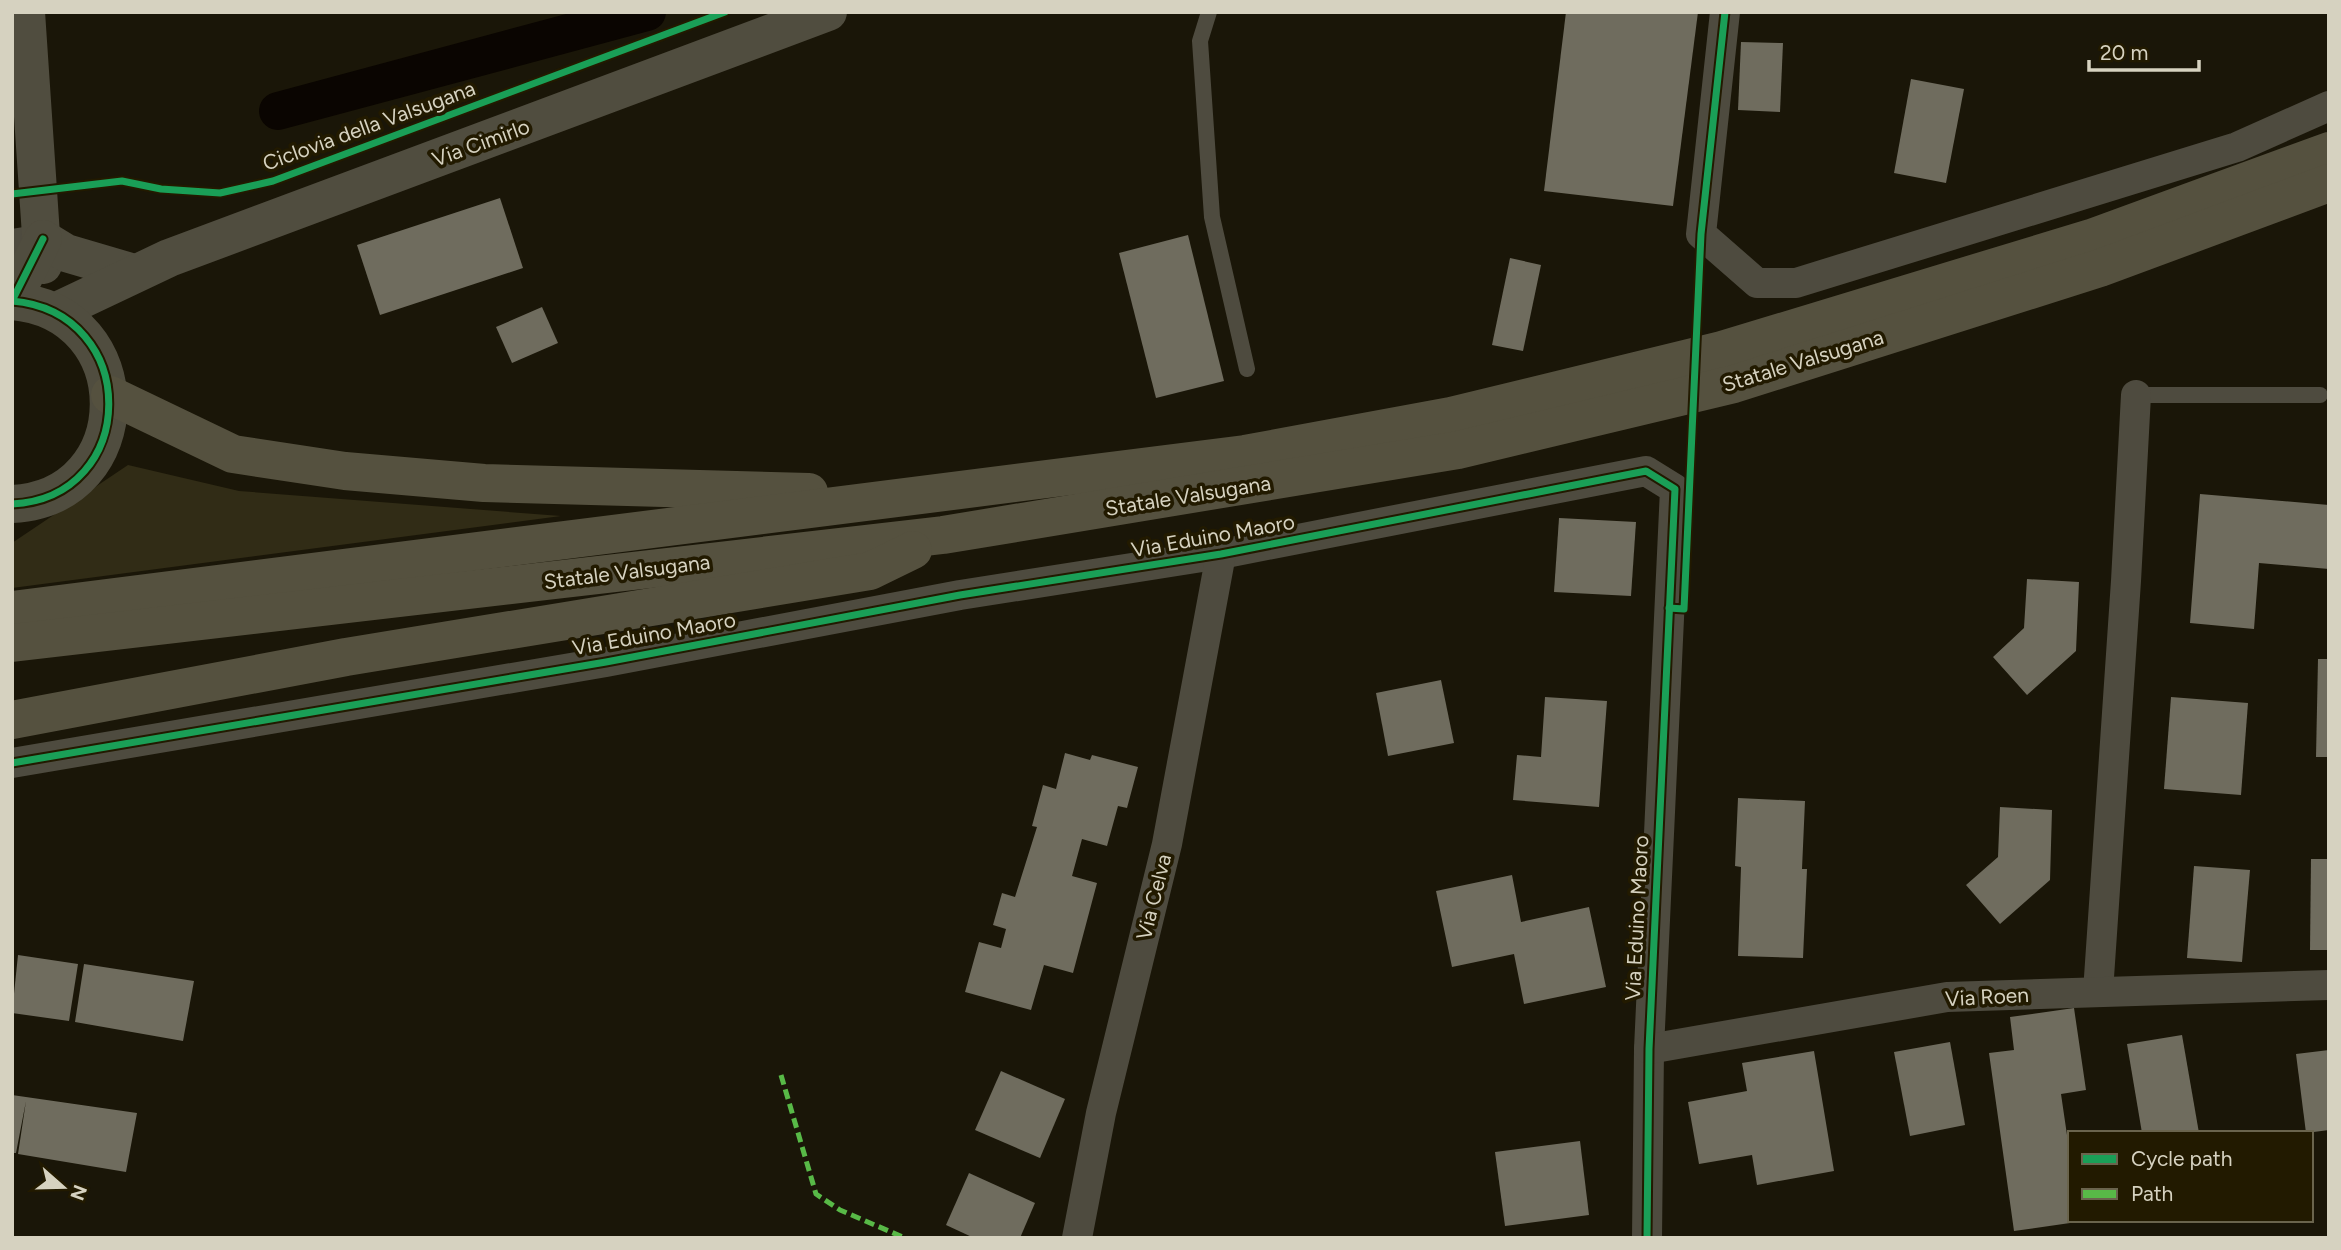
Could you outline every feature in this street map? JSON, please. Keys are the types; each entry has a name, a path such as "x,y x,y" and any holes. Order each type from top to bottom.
{"highway":[{"name":"Statale Valsugana","path":"12,610 1245,454 1451,416 1722,350 2091,239 2329,151"},
{"name":"Statale Valsugana","path":"12,643 943,535 1458,450 1734,384 2100,268 2329,183"},
{"path":"110,395 233,454 345,471 484,483 937,495"},
{"path":"12,720 346,657 870,571 943,535"}],"street":[{"path":"12,504 56,492 86,468 105,433 110,395 103,365 88,339 73,323 37,306 28,242 26,12"},
{"name":"Via Cimirlo","path":"37,306 134,273 828,12"},
{"path":"1725,12 1701,234 1757,283 1796,283 1889,252 2237,147 2329,106"},
{"path":"28,242 134,273"},
{"name":"Via Cimirlo","path":"88,339 109,303 134,273"},
{"path":"2098,992 2136,395"},
{"name":"Via Eduino Maoro","path":"12,763 606,662 960,595 1221,554 1646,471 1675,489 1649,1049 1647,1238"},
{"name":"Via Celva","path":"1077,1238 1101,1113 1167,844 1221,554"},
{"name":"Via Roen","path":"1649,1049 1947,997 2329,985"}],"lane":[{"path":"1209,12 1200,41 1212,218 1247,369"},
{"path":"2136,395 2319,395"}],"shaded area":[{"path":"128,465 239,491 561,516 12,588 12,543"}],"building":[{"path":"1566,12 1698,12 1673,206 1544,191"},
{"path":"1741,42 1783,43 1780,112 1738,110"},
{"path":"1911,79 1964,89 1946,183 1894,173"},
{"path":"500,198 523,268 380,315 357,245"},
{"path":"1188,235 1224,381 1156,398 1119,253"},
{"path":"1510,258 1541,265 1523,351 1492,345"},
{"path":"542,307 558,343 512,363 496,327"},
{"path":"2200,494 2329,505 2329,569 2259,563 2254,629 2190,623"},
{"path":"1559,518 1636,522 1631,596 1554,592"},
{"path":"2027,579 2079,582 2076,651 2027,695 1993,657 2024,628"},
{"path":"2318,659 2329,659 2329,757 2316,757"},
{"path":"1441,680 1454,743 1388,756 1376,693"},
{"path":"1545,697 1607,701 1599,807 1513,800 1517,755 1541,757"},
{"path":"2171,697 2248,703 2241,795 2164,789"},
{"path":"1065,753 1090,760 1092,755 1138,767 1127,808 1118,806 1107,846 1082,839 1072,876 1097,883 1073,973 1044,965 1031,1010 965,992 979,942 1001,948 1006,929 993,925 1002,893 1015,897 1037,827 1032,826 1043,785 1056,789"},
{"path":"1738,798 1805,801 1802,869 1807,869 1803,958 1738,956 1741,867 1735,866"},
{"path":"2000,807 2052,810 2050,880 2000,924 1966,885 1998,857"},
{"path":"2311,859 2329,859 2329,950 2310,950"},
{"path":"2194,866 2250,870 2242,962 2187,958"},
{"path":"1512,875 1521,922 1589,907 1606,987 1524,1004 1514,954 1452,967 1436,891"},
{"path":"18,955 78,964 69,1021 12,1013"},
{"path":"84,964 194,981 183,1041 75,1022"},
{"path":"2074,1008 2086,1090 2061,1094 2068,1135 2068,1222 2077,1222 2014,1231 1989,1053 2014,1050 2010,1017"},
{"path":"2182,1035 2199,1131 2142,1131 2127,1044"},
{"path":"1950,1042 1965,1125 1910,1136 1894,1052"},
{"path":"2329,1050 2329,1130 2306,1131 2296,1054"},
{"path":"1814,1051 1834,1171 1757,1185 1752,1155 1699,1164 1688,1102 1747,1091 1742,1063"},
{"path":"1001,1071 1065,1099 1040,1158 975,1130"},
{"path":"12,1095 137,1113 126,1172 18,1154 26,1101 16,1153 12,1153"},
{"path":"1580,1141 1589,1215 1505,1226 1495,1152"},
{"path":"969,1173 1035,1203 1020,1238 974,1238 946,1225"}],"waterway":[{"path":"278,111 647,12"}],"marked path":[{"path":"781,1075 816,1194 840,1210 905,1238"}],"cycle path":[{"name":"Ciclovia della Valsugana","path":"12,194 122,181 161,189 220,193 273,181 725,12"},
{"path":"1669,608 1684,609 1701,234 1725,12"},
{"path":"12,504 54,494 84,471 103,440 109,404 103,368 85,337 55,313 12,301 43,239"},
{"path":"12,763 606,662 960,595 1221,554 1646,471 1675,489 1649,1049 1647,1238"}]}
